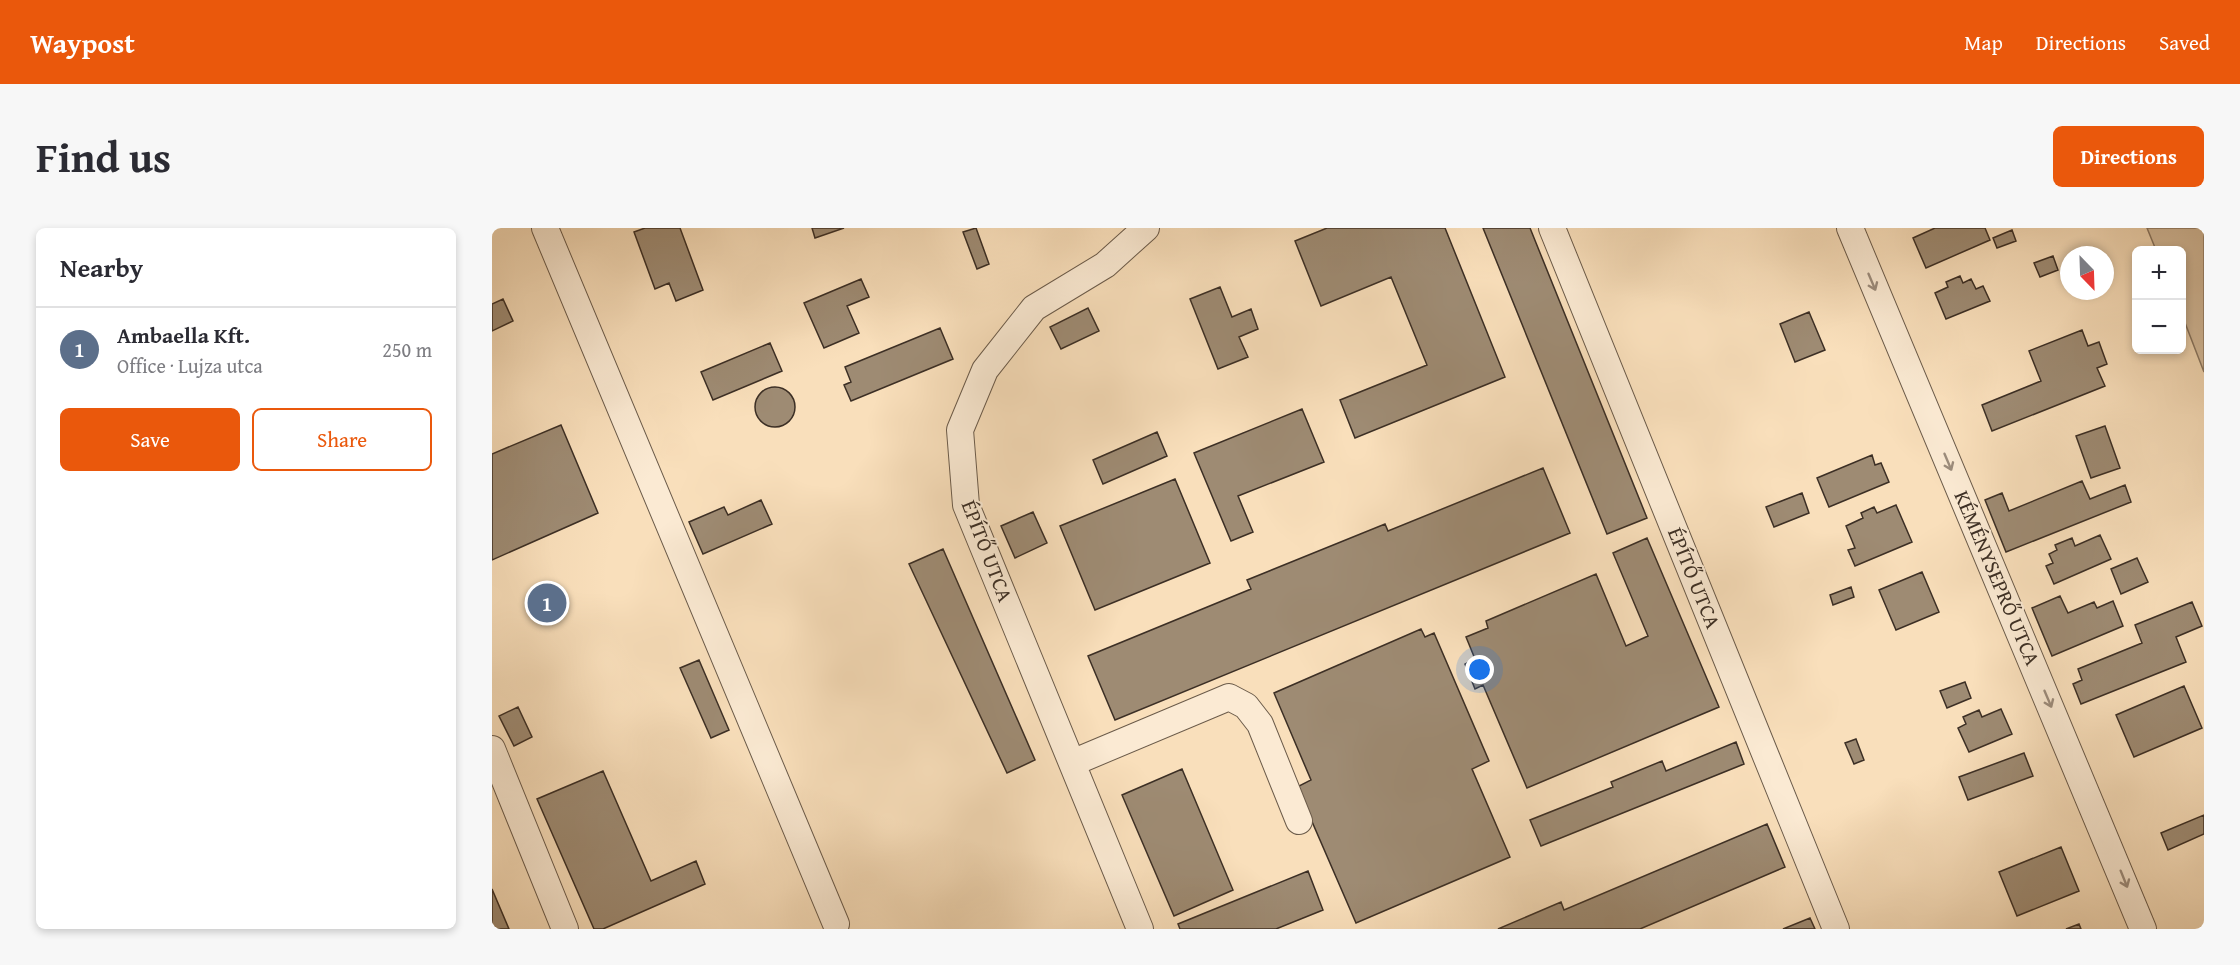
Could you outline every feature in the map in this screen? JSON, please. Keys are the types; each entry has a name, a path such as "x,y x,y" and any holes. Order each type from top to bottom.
{"street":[{"path":"544,228 836,924"},
{"name":"ÉPÍTŐ UTCA","path":"1140,929 966,505 960,430 985,369 1034,308 1105,265 1146,228"},
{"name":"ÉPÍTŐ UTCA","path":"1552,228 1836,929"},
{"name":"KÉMÉNYSEPRŐ UTCA","path":"1850,228 2144,929"},
{"path":"1072,763 1229,697 1245,706 1260,724 1299,821"},
{"path":"492,749 565,929"}],"shaded area":[{"path":"2147,228 2204,228 2204,372 2186,325 2186,246 2154,246"}],"building":[{"path":"645,228 680,228 703,290 676,301 669,283 655,289 634,232"},
{"path":"812,228 844,228 815,238"},
{"path":"976,228 989,264 977,269 963,232"},
{"path":"1327,228 1445,228 1505,377 1355,438 1340,400 1427,365 1391,277 1321,306 1295,241"},
{"path":"1483,228 1530,228 1647,518 1607,534"},
{"path":"1935,228 1985,228 1990,240 1926,268 1913,238"},
{"path":"2012,230 2016,241 1997,248 1993,238"},
{"path":"2053,256 2058,270 2040,277 2034,263"},
{"path":"1960,276 1963,283 1971,279 1976,289 1983,286 1990,301 1946,319 1935,293 1948,287 1946,282"},
{"path":"861,279 869,297 847,306 859,333 824,348 804,303"},
{"path":"1220,287 1232,317 1251,309 1258,329 1239,337 1248,357 1218,369 1190,299"},
{"path":"503,299 513,321 492,331 492,304"},
{"path":"1088,308 1099,331 1061,349 1050,327"},
{"path":"1809,312 1825,350 1795,362 1780,324"},
{"path":"940,328 953,359 851,401 844,385 851,382 845,367"},
{"path":"2082,330 2088,346 2099,342 2107,364 2097,368 2105,386 1992,431 1982,405 2041,381 2029,351"},
{"path":"770,343 782,371 713,400 701,372"},
{"path":"775,387 789,393 795,407 789,421 775,427 761,421 755,407 761,393"},
{"path":"1302,409 1324,462 1238,496 1253,532 1231,541 1194,453"},
{"path":"561,425 598,513 492,560 492,454"},
{"path":"2105,426 2120,468 2091,478 2076,436"},
{"path":"1157,432 1167,456 1103,484 1093,460"},
{"path":"1872,455 1875,465 1881,463 1889,482 1829,507 1817,478"},
{"path":"1543,468 1570,533 1115,720 1088,656 1251,589 1247,580 1385,524 1388,531"},
{"path":"1175,479 1210,563 1095,610 1060,526"},
{"path":"2082,481 2090,499 2125,485 2131,502 2006,552 1985,500 2002,493 2009,511"},
{"path":"1802,493 1809,513 1774,527 1766,507"},
{"path":"761,500 772,524 703,554 689,522 724,507 728,515"},
{"path":"1896,505 1912,542 1855,566 1848,550 1855,548 1846,526 1863,518 1861,513 1874,507 1877,513"},
{"path":"1033,512 1047,543 1015,558 1001,526"},
{"path":"2100,535 2111,559 2054,584 2046,566 2053,563 2049,554 2057,550 2055,545 2072,538 2075,546"},
{"path":"1647,538 1719,707 1527,788 1483,685 1475,689 1465,664 1475,659 1466,637 1488,628 1486,621 1596,574 1626,646 1648,636 1613,553"},
{"path":"943,549 1035,760 1007,773 909,564"},
{"path":"2137,558 2148,582 2121,594 2111,569"},
{"path":"1922,572 1939,612 1896,630 1879,590"},
{"path":"1851,587 1854,597 1833,605 1830,595"},
{"path":"2060,596 2068,613 2094,602 2097,608 2113,601 2123,626 2052,656 2032,608"},
{"path":"2192,602 2202,626 2176,637 2186,662 2081,704 2073,684 2082,680 2078,669 2142,643 2135,625"},
{"path":"1421,629 1425,637 1434,633 1489,761 1472,769 1510,857 1356,923 1297,787 1311,780 1274,693"},
{"path":"699,660 729,730 711,738 680,668"},
{"path":"1965,682 1971,698 1947,708 1940,691"},
{"path":"2184,686 2202,728 2134,757 2116,715"},
{"path":"518,707 532,737 514,746 499,716"},
{"path":"2001,709 2012,734 1969,752 1958,728 1966,724 1963,717 1979,710 1982,717"},
{"path":"1856,739 1864,760 1854,764 1845,743"},
{"path":"1736,742 1744,764 1541,846 1530,820 1613,787 1611,782 1662,761 1666,771"},
{"path":"2024,753 2033,776 1968,800 1959,777"},
{"path":"1182,769 1233,890 1174,916 1122,795"},
{"path":"603,771 651,881 696,861 705,884 603,929 594,929 537,799"},
{"path":"2204,815 2204,834 2168,850 2161,833"},
{"path":"1767,824 1785,867 1640,929 1498,929 1561,902 1564,910"},
{"path":"2061,847 2079,891 2017,916 1999,872"},
{"path":"1308,871 1323,910 1276,929 1180,929 1178,924"},
{"path":"492,889 509,929 492,929"},
{"path":"1810,918 1815,929 1783,929"},
{"path":"2079,924 2081,929 2066,929"}],"place":[{"name":"Ambaella Kft.","path":"547,603"}]}
